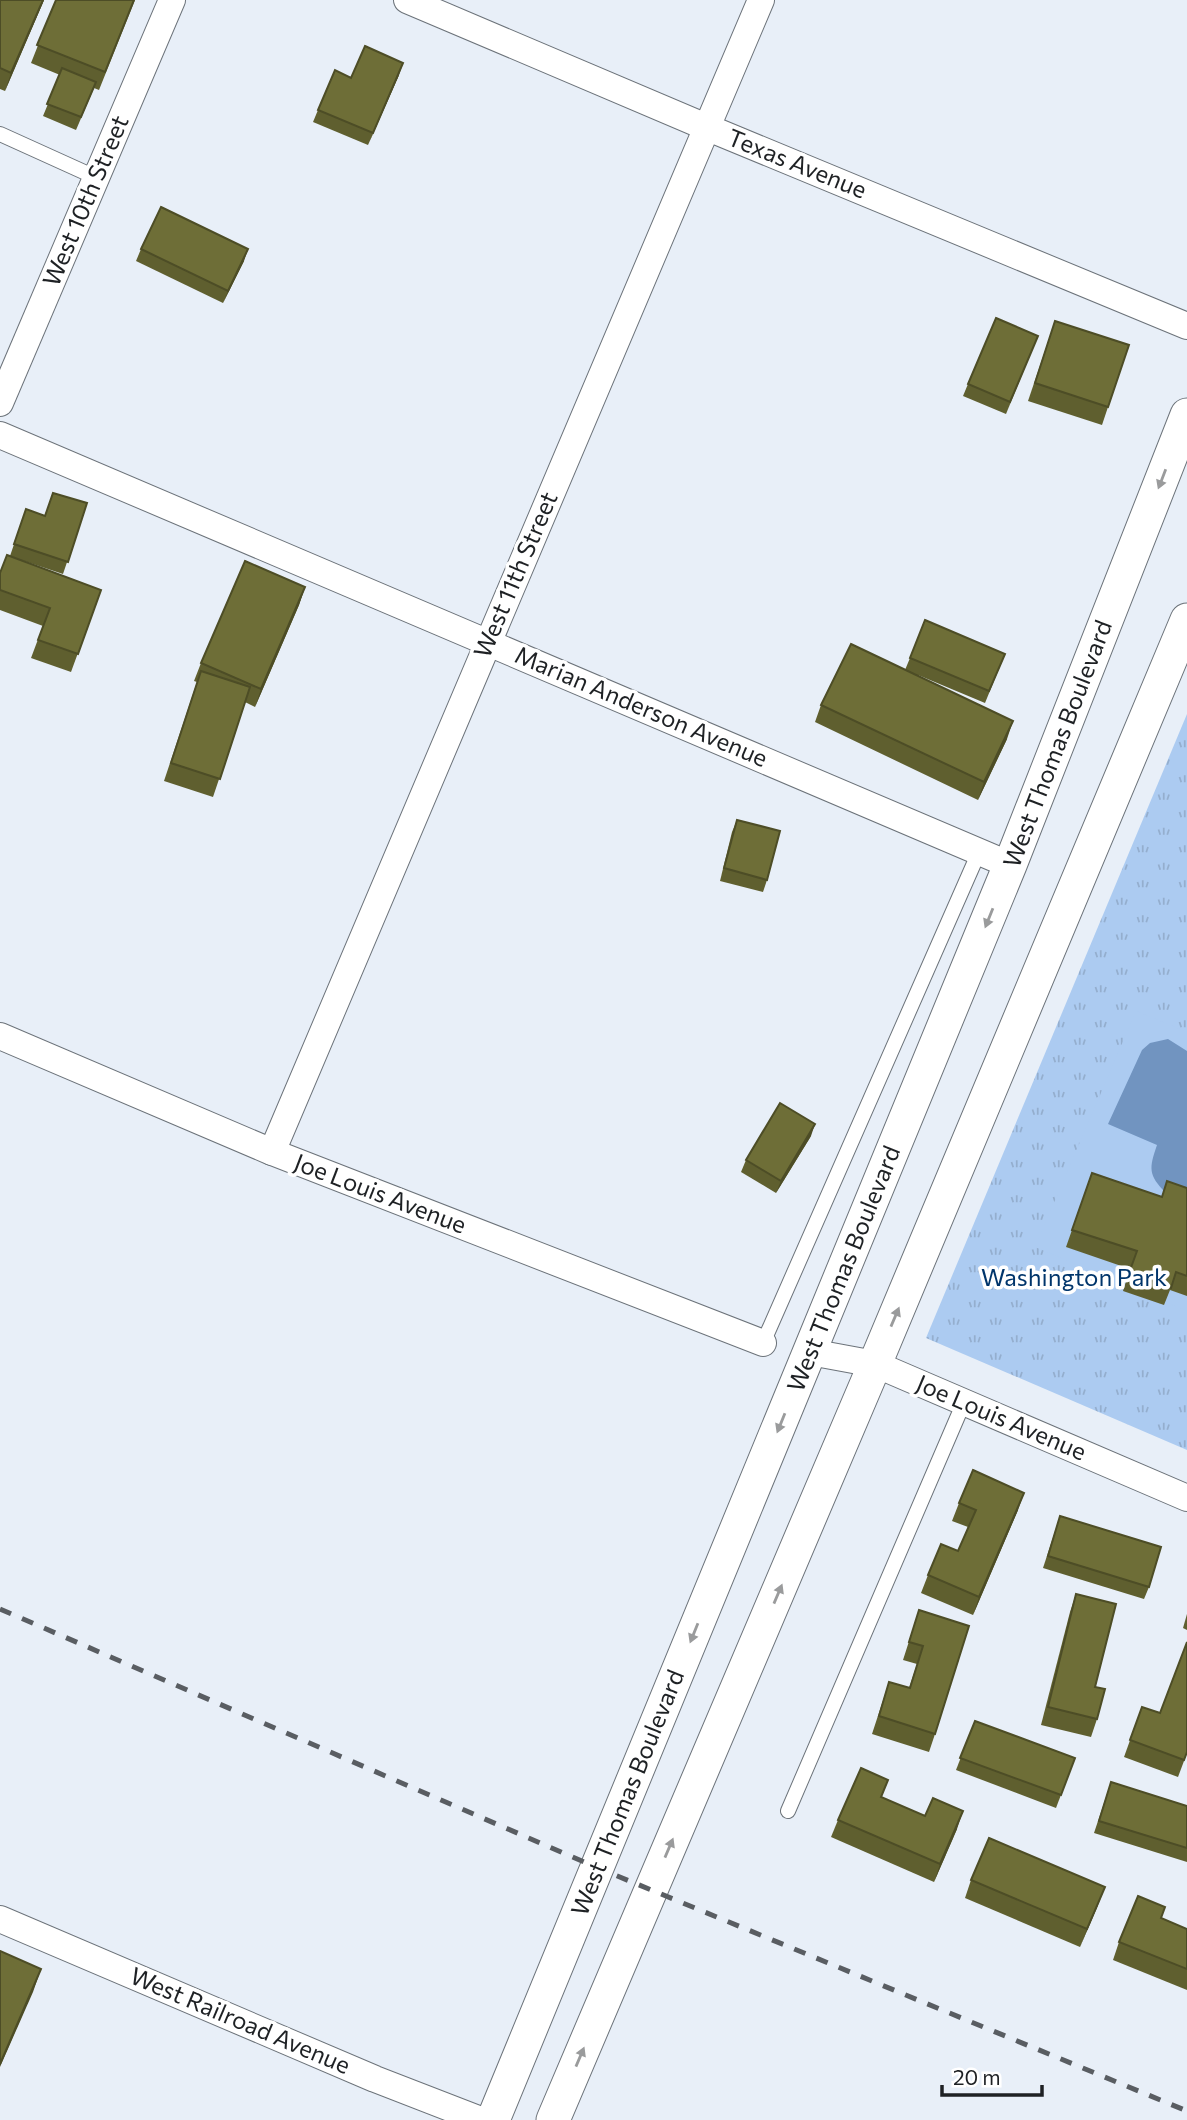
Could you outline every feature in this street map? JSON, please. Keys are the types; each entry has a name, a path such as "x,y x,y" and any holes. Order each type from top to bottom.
{"street":[{"name":"West 10th Street","path":"0,403 172,0"},
{"name":"Texas Avenue","path":"407,0 1187,326"},
{"name":"West 11th Street","path":"272,1152 761,0"},
{"name":"West Thomas Boulevard","path":"493,2120 1010,865 1187,415"},
{"name":"Marian Anderson Avenue","path":"0,435 1010,865"},
{"path":"553,2120 875,1364 1187,620"},
{"name":"Joe Louis Avenue","path":"0,1036 272,1152 763,1343"},
{"name":"Joe Louis Avenue","path":"810,1352 875,1364 1187,1498"},
{"name":"West Railroad Avenue","path":"0,1919 374,2079 481,2120"}],"lane":[{"path":"0,134 96,177"},
{"path":"763,1343 979,852"},
{"path":"788,1811 964,1402"}],"green space":[{"name":"Washington Park","path":"1187,714 1187,1450 926,1338"},
{"path":"1136,1011 1187,1032 1187,1311 1035,1247"}],"shaded area":[{"path":"1168,1039 1187,1051 1187,1194 1166,1193 1156,1181 1152,1160 1157,1145 1108,1124 1142,1050 1150,1043"}],"building":[{"path":"0,0 43,0 11,73 0,68"},
{"path":"56,0 134,0 105,72 37,45"},
{"path":"365,46 403,63 373,133 318,110 335,70 351,78"},
{"path":"62,68 96,82 81,117 47,104"},
{"path":"161,207 248,249 228,291 141,249"},
{"path":"996,318 1038,336 1010,402 968,384"},
{"path":"1055,321 1129,345 1108,407 1035,383"},
{"path":"53,493 87,503 68,562 14,544 26,509 45,516"},
{"path":"7,555 101,590 78,654 38,640 50,608 0,590 0,573"},
{"path":"245,561 305,587 261,689 201,663"},
{"path":"925,620 1005,654 989,691 910,658"},
{"path":"851,644 1013,721 984,782 821,705"},
{"path":"201,671 250,687 220,779 171,763"},
{"path":"737,820 780,831 767,880 724,868"},
{"path":"780,1103 815,1124 781,1181 746,1160"},
{"path":"1092,1173 1162,1197 1167,1181 1187,1188 1187,1276 1176,1272 1171,1288 1129,1273 1137,1251 1072,1230"},
{"path":"973,1470 1024,1493 979,1597 928,1575 941,1544 958,1551 976,1510 959,1503"},
{"path":"1060,1516 1161,1547 1149,1587 1048,1556"},
{"path":"1076,1594 1116,1604 1095,1687 1105,1689 1097,1719 1048,1707"},
{"path":"919,1610 969,1626 935,1734 879,1716 889,1682 910,1688 923,1646 909,1642"},
{"path":"1187,1642 1187,1752 1184,1760 1130,1740 1142,1707 1160,1713"},
{"path":"975,1721 1075,1758 1061,1795 960,1758"},
{"path":"861,1768 888,1780 881,1797 925,1816 933,1798 963,1811 940,1864 838,1820"},
{"path":"1111,1782 1187,1806 1187,1848 1099,1821"},
{"path":"989,1838 1105,1887 1087,1929 971,1880"},
{"path":"1138,1896 1165,1907 1161,1918 1187,1929 1187,1969 1119,1942"},
{"path":"0,1951 41,1969 0,2064"}],"railway":[{"path":"0,1609 598,1868 1187,2111"}]}
